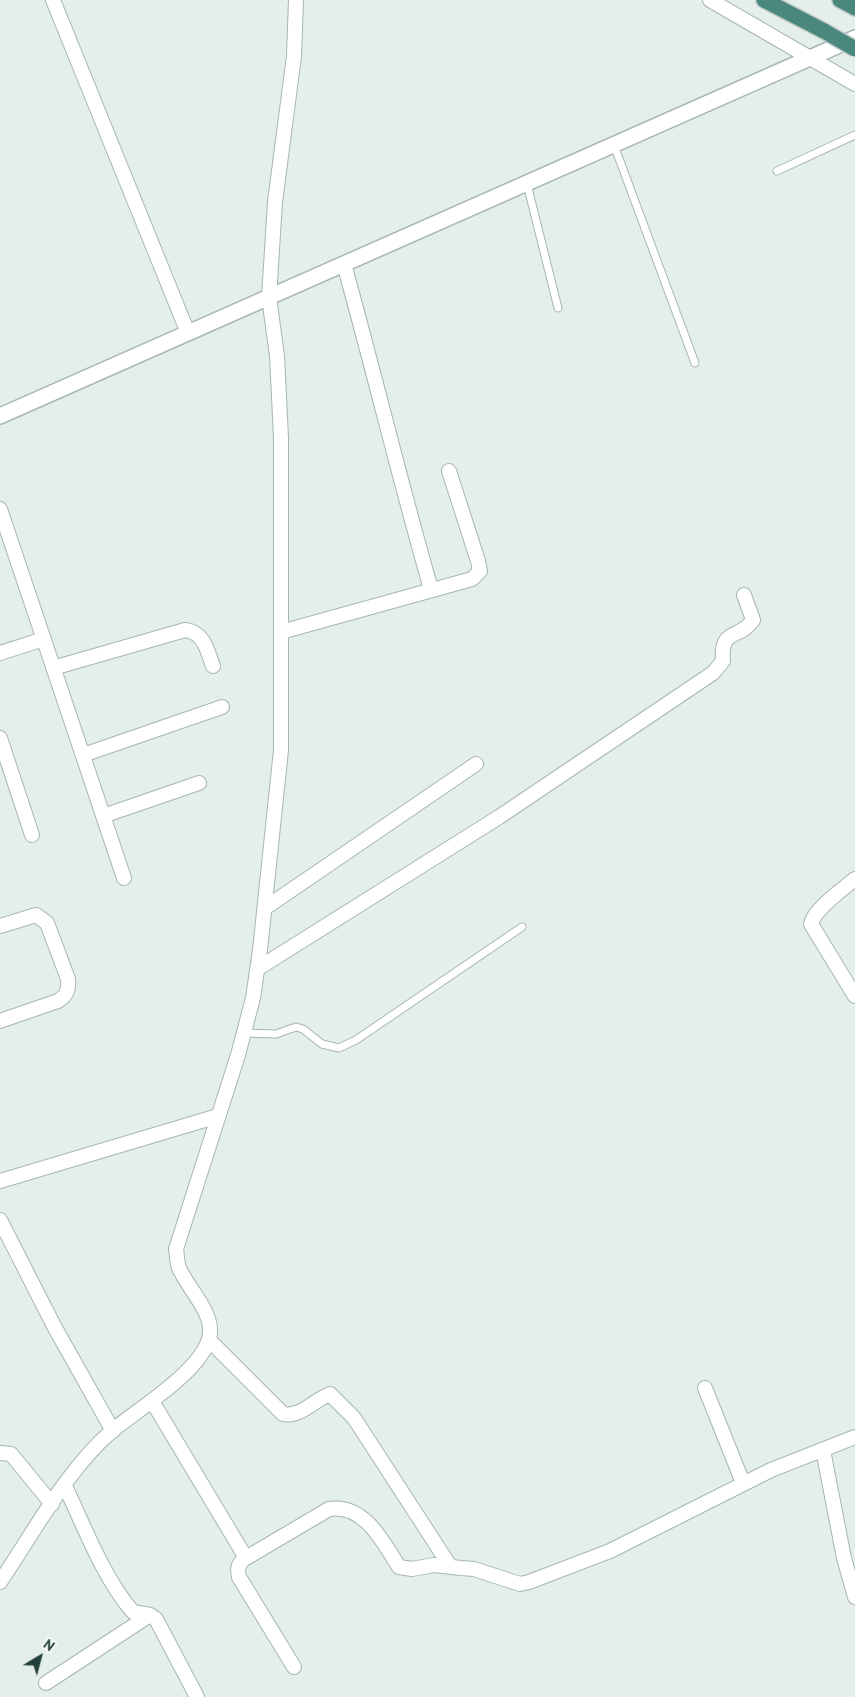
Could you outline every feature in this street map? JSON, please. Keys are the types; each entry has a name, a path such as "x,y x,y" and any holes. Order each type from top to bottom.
{"highway":[{"path":"764,0 855,49"},
{"path":"840,0 855,8"}],"street":[{"path":"53,0 188,333"},
{"path":"0,1582 52,1504 92,1452 113,1431 194,1365 209,1340 210,1329 207,1317 178,1266 176,1249 244,1033 257,969 265,908 281,750 280,438 277,356 269,296 275,202 294,56 296,0"},
{"path":"710,0 855,84"},
{"path":"0,416 855,38"},
{"path":"344,264 375,377 401,486 431,589"},
{"path":"281,632 472,579 480,571 478,561 449,471"},
{"path":"0,509 124,878"},
{"path":"257,969 499,817 713,674 723,661 722,646 725,640 750,625 753,620 744,595"},
{"path":"54,668 185,630 193,631 200,635 213,666"},
{"path":"0,653 44,639"},
{"path":"83,755 222,707"},
{"path":"0,738 32,835"},
{"path":"265,908 476,764"},
{"path":"103,816 199,784"},
{"path":"855,879 818,911 812,918 811,924 855,996"},
{"path":"0,926 36,915 47,923 68,979 69,988 65,996 58,1001 0,1021"},
{"path":"0,1181 218,1116"},
{"path":"0,1220 54,1326 113,1431"},
{"path":"209,1340 283,1414 290,1416 298,1413 330,1394 336,1398 354,1418 450,1566"},
{"path":"705,1388 743,1483"},
{"path":"152,1401 245,1558"},
{"path":"294,1667 239,1577 238,1568 240,1562 245,1558 250,1558 329,1509 339,1507 364,1518 399,1567 404,1570 434,1565 450,1566 474,1569 520,1584 610,1551 743,1483 855,1437"},
{"path":"824,1450 844,1558 855,1597"},
{"path":"0,1453 11,1454 52,1504"},
{"path":"65,1486 104,1565 126,1604 134,1612 150,1615 156,1619 197,1697"},
{"path":"46,1683 150,1615"}],"lane":[{"path":"777,171 855,135"},
{"path":"614,145 696,363"},
{"path":"527,184 558,308"},
{"path":"244,1033 276,1034 296,1027 322,1044 339,1048 356,1040 522,927"}]}
